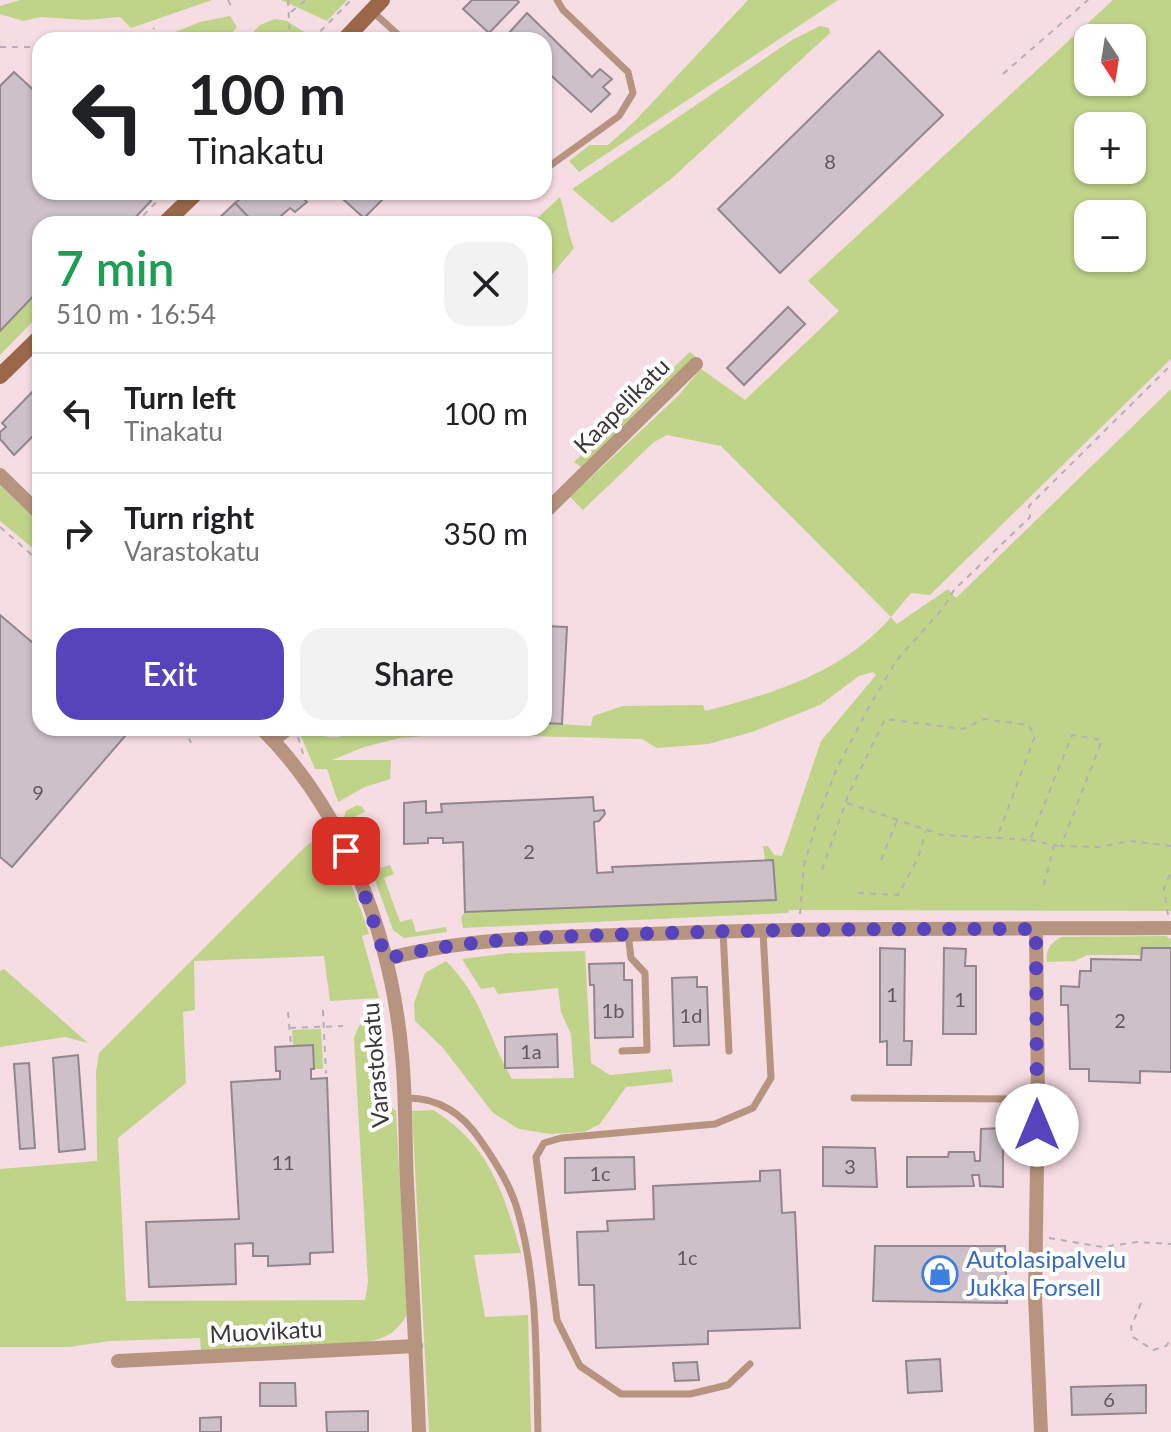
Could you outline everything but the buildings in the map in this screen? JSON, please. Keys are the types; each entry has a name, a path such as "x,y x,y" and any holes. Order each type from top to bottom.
{"street":[{"path":"352,32 377,5"},
{"path":"172,216 189,200"},
{"path":"0,376 32,345"},
{"name":"Kaapelikatu","path":"552,505 696,364"},
{"path":"0,475 32,506"},
{"name":"Varastokatu","path":"269,736 310,787 346,851 386,959 402,1056 419,1432"},
{"path":"273,740 278,736"},
{"path":"386,959 482,942 628,934 763,929 1036,929 1170,922"},
{"path":"1036,929 1038,1099 1035,1296 1041,1432"},
{"name":"Muovikatu","path":"118,1361 416,1346"}],"lane":[{"path":"552,164 619,116 633,93 628,72 563,10 557,0"},
{"path":"377,5 398,32"},
{"path":"750,1364 728,1385 690,1394 621,1394 580,1366 557,1320 536,1157 544,1143 561,1138 715,1124 753,1108 771,1078 763,929"},
{"path":"723,931 729,1051"},
{"path":"622,1051 647,1050 645,973 631,958 628,934"},
{"path":"403,1098 433,1100 463,1119 498,1166 518,1210 535,1323 538,1432"},
{"path":"854,1098 1038,1099"}],"path":[{"path":"228,0 231,6"},
{"path":"288,0 290,32"},
{"path":"290,13 306,0"},
{"path":"320,32 351,0"},
{"path":"1003,74 1088,0"},
{"path":"152,32 154,28"},
{"path":"0,47 32,47"},
{"path":"143,216 158,200"},
{"path":"800,917 804,865 819,814 837,768 896,661 944,607 954,590 1030,517 1029,506 1171,365"},
{"path":"0,527 32,555"},
{"path":"822,870 846,803 885,719 963,729 984,719 1028,725 1035,736 997,838"},
{"path":"1030,840 1072,735 1102,740 1061,846"},
{"path":"188,736 191,743"},
{"path":"846,803 942,835 1030,840 1061,846 1098,847 1131,841 1171,846"},
{"path":"881,860 897,820"},
{"path":"858,893 898,895 918,858 926,830"},
{"path":"1044,885 1054,845"},
{"path":"1170,922 1164,888 1171,872"},
{"path":"323,1010 326,1073"},
{"path":"288,1012 291,1046"},
{"path":"290,1028 343,1026"},
{"path":"1036,1236 1103,1247 1137,1242 1171,1244"},
{"path":"1141,1303 1131,1327 1133,1337 1153,1350 1166,1346 1171,1340"}],"shaded area":[{"path":"0,0 1171,0 1171,1432 0,1432"}],"green space":[{"path":"20,0 212,0 131,28 120,17 86,20 40,17 23,21 0,14 0,6"},
{"path":"281,0 347,0 327,21"},
{"path":"748,0 838,0 579,172 569,161 590,145 608,145 635,121"},
{"path":"1113,0 1171,0 1171,359 930,595 911,593 891,617 721,446 667,435 654,442 583,510 570,497 677,397 701,369 745,400 839,311 808,281 1074,36 1074,96 1146,96 1146,24 1087,24"},
{"path":"230,16 237,27 233,32 176,32 200,22"},
{"path":"275,19 287,21 305,32 253,32 260,25"},
{"path":"820,26 829,28 830,33 671,179 612,223 572,189 792,40"},
{"path":"560,197 574,248 552,274 552,216 540,216"},
{"path":"32,297 32,322 0,355 0,331"},
{"path":"690,352 696,357 581,467 574,462"},
{"path":"1171,389 1171,911 789,910 788,913 463,928 461,917 465,912 775,900 774,860 765,860 763,846 768,846 774,855 782,856 821,741 876,675 873,672 859,676 820,705 752,732 708,744 657,748 642,739 526,736 552,736 552,724 591,726 593,716 623,706 703,705 705,711 756,697 806,678 852,652 891,617 897,624 948,589 956,598"},
{"path":"0,485 32,516 32,547 0,521"},
{"path":"301,736 424,736 400,738 364,747 332,760 391,760 390,779 365,787 338,802 327,769 315,769"},
{"path":"357,805 365,812 356,816 380,868 390,865 394,874 384,878 400,922 412,919 416,932 446,927 447,932 404,938 393,930 376,883 344,817 346,811"},
{"path":"328,832 369,934 362,936 379,998 330,1001 324,956 194,961 195,1010 183,1012 186,1083 118,1138 126,1301 365,1300 368,1282 354,1039 363,1022 382,1015 389,1105 396,1111 407,1315 390,1333 367,1342 201,1350 200,1338 110,1341 69,1347 0,1347 0,1169 97,1161 96,1072 99,1053 305,847"},
{"path":"1166,936 1171,939 1171,948 1142,948 1141,955 1087,955 1075,961 1047,962 1050,947 1061,937"},
{"path":"585,951 591,1063 610,1075 671,1069 673,1082 626,1087 600,1124 584,1132 550,1134 519,1129 493,1113 443,1048 415,1021 414,1003 425,973 446,961 459,975 477,1004 512,1079 574,1078 571,1034 561,1012 558,988 498,994 494,987 481,989 462,959 510,953"},
{"path":"4,969 88,1043 65,1037 0,1047 0,971"},
{"path":"321,1029 323,1069 314,1069 313,1045 293,1046 292,1030"},
{"path":"433,1110 452,1123 481,1154 500,1190 515,1231 521,1253 474,1255 485,1317 528,1315 531,1432 429,1432 412,1111"}],"place":[{"name":"Autolasipalvelu Jukka Forsell","path":"940,1274"}],"route":[{"path":"346,851 386,959 482,942 575,936 798,929 1036,929 1037,1125"}]}
